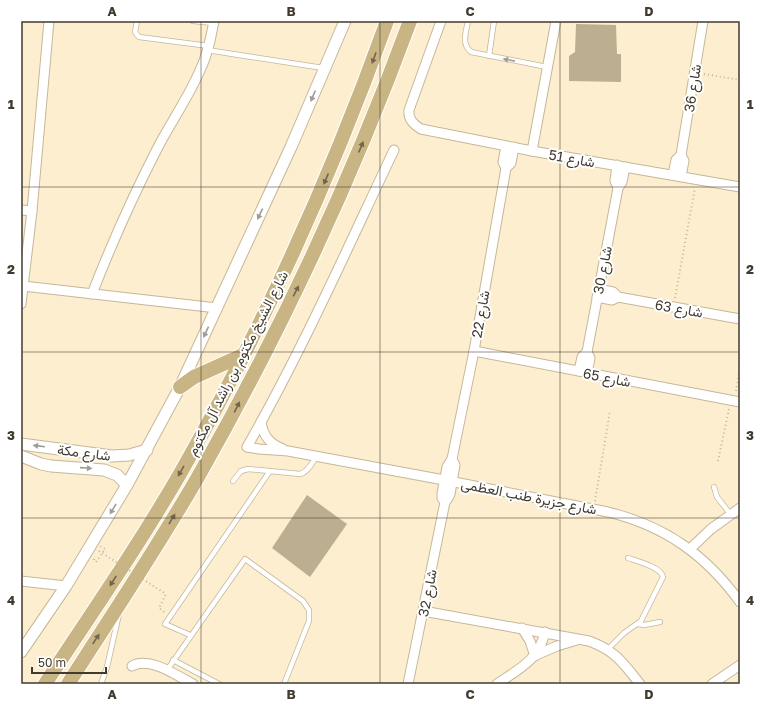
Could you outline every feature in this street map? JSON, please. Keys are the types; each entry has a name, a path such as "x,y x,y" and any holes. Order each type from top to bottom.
{"main road":[{"name":"شارع الشيخ مكتوم بن راشد آل مكتوم","path":"45,684 154,516 184,466 264,315 326,178 356,105 387,21"},
{"name":"شارع الشيخ مكتوم بن راشد آل مكتوم","path":"68,684 197,479 230,419 308,267 360,150 410,21"},
{"path":"180,387 194,377 243,355"}],"street":[{"path":"21,304 32,211 49,21"},
{"path":"21,652 66,586 127,486 180,387 291,147 345,21"},
{"name":"شارع 51","path":"441,21 409,107 408,112 410,118 417,127 425,130 510,147 740,187"},
{"path":"532,151 556,21"},
{"name":"شارع 36","path":"677,176 684,161 681,155 703,21"},
{"path":"92,294 107,256 139,186 201,69 214,22"},
{"name":"شارع 22","path":"448,481 448,464 452,459 474,351 506,168 511,163 510,147"},
{"path":"261,422 311,326 394,150"},
{"name":"شارع 30","path":"583,372 590,358 586,352 618,188 622,182 621,166"},
{"path":"21,210 32,211"},
{"path":"23,286 217,308"},
{"name":"شارع 63","path":"598,293 612,300 618,297 740,319"},
{"name":"شارع 65","path":"474,351 735,401"},
{"name":"شارع جزيرة طنب العظمى","path":"261,422 247,446 259,449 288,451 593,509 621,515 647,524 672,537 690,549 714,570 740,602"},
{"name":"شارع جزيرة طنب العظمى","path":"261,422 264,435 268,440 273,445 288,451"},
{"name":"شارع مكة","path":"21,444 112,456 129,455 147,450"},
{"name":"شارع مكة","path":"25,460 51,466 104,470 116,476 127,486"},
{"name":"شارع 32","path":"408,684 445,502 442,496 448,481"},
{"path":"690,549 708,532 740,508"},
{"path":"21,581 66,586"},
{"path":"423,611 545,632 599,644 608,649 624,663 639,684"},
{"path":"522,628 530,641 535,656"},
{"path":"535,656 542,645 545,632"},
{"path":"497,684 535,656 557,646 580,639"},
{"path":"132,666 145,663 167,670 193,684"},
{"path":"712,684 740,665"}],"lane":[{"path":"137,21 135,32 139,37 325,68"},
{"path":"193,21 214,22"},
{"path":"468,21 464,43 471,52 547,67"},
{"path":"489,56 494,21"},
{"path":"233,481 241,471 248,469 303,474 316,457"},
{"path":"190,635 165,624 270,471"},
{"path":"714,487 717,496 731,515"},
{"path":"608,649 624,633 638,624 662,579 662,574 658,570 628,558"},
{"path":"167,670 190,635 245,559 303,601 309,610 309,620 284,684"},
{"path":"101,684 107,667 122,599"},
{"path":"638,624 660,622"},
{"path":"173,660 219,684"}],"path":[{"path":"694,72 740,80"},
{"path":"673,307 697,179"},
{"path":"718,461 735,401 740,368"},
{"path":"593,509 610,412"},
{"path":"105,549 96,562 94,560 99,551 166,594 159,608"}],"building":[{"path":"576,24 616,25 617,54 621,54 621,82 569,81 569,56 575,52"},
{"path":"307,495 347,524 310,577 272,548"}]}
